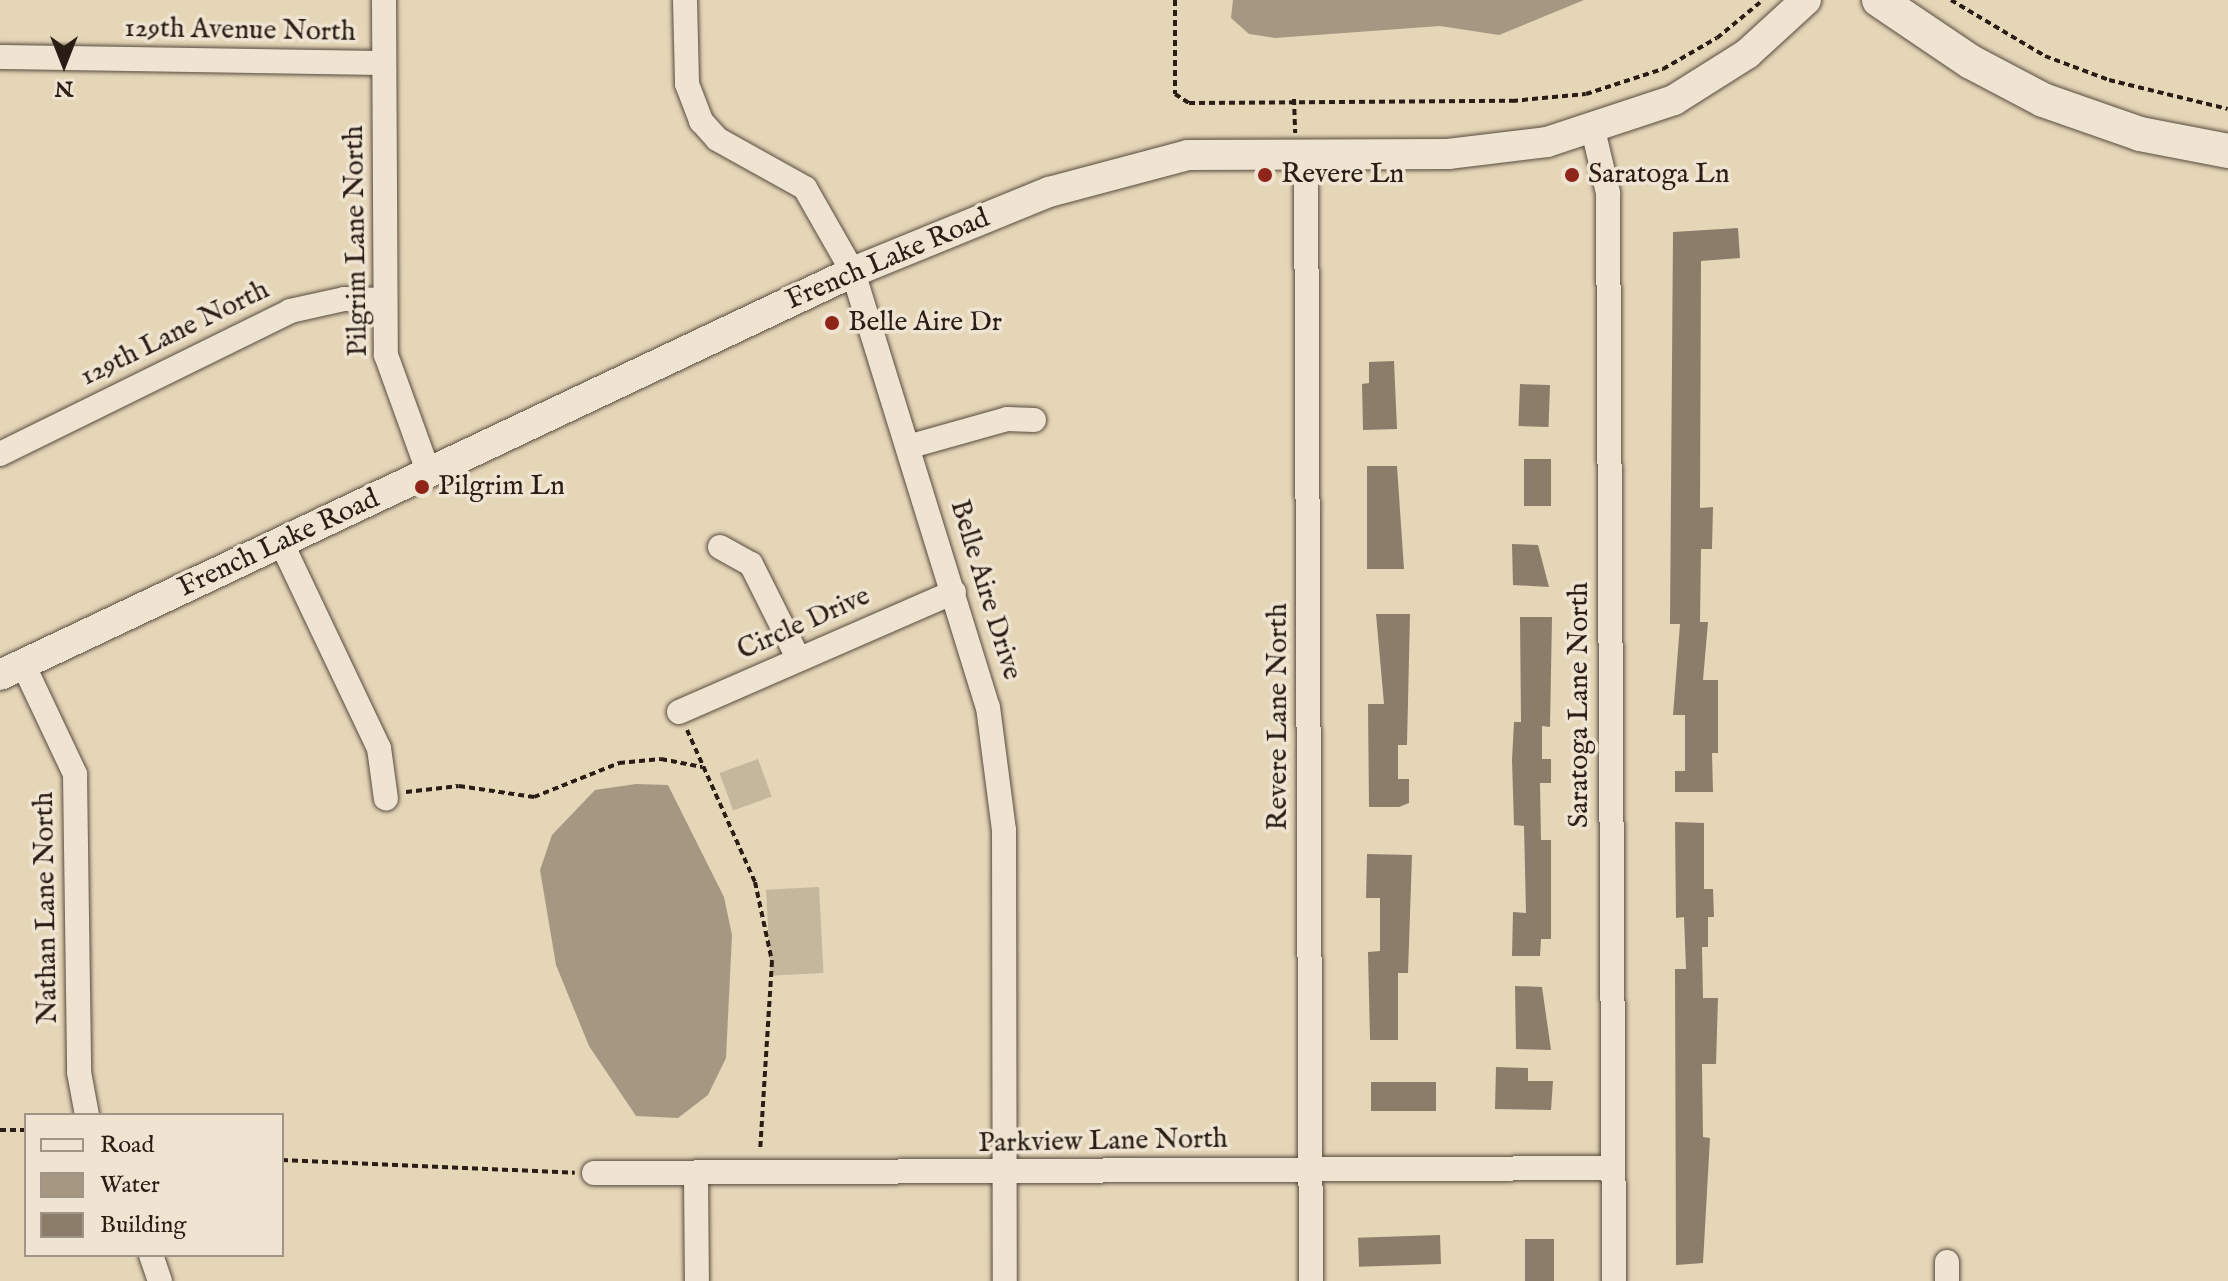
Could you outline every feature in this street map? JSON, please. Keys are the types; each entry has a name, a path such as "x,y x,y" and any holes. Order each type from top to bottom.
{"main road":[{"path":"1879,0 1960,55 2043,100 2140,134 2228,151"}],"street":[{"name":"Pilgrim Lane North","path":"384,0 385,300 393,385 429,474"},
{"name":"Belle Aire Drive","path":"685,0 687,84 701,121 717,139 805,188 853,272 911,446 988,707 1004,830 1005,1281"},
{"name":"French Lake Road","path":"12,670 853,272 1115,169 1188,155 1489,151 1593,130 1713,78 1806,0"},
{"name":"129th Avenue North","path":"0,57 384,63"},
{"name":"Saratoga Lane North","path":"1593,130 1608,193 1614,1281"},
{"name":"Revere Lane North","path":"1301,152 1311,1281"},
{"name":"129th Lane North","path":"0,454 290,311 344,299 385,300"},
{"path":"911,446 1007,419 1034,420"},
{"path":"281,542 379,748 386,799"},
{"path":"720,547 751,564 798,658"},
{"name":"Circle Drive","path":"679,712 954,592"},
{"name":"Nathan Lane North","path":"12,670 75,774 79,1072 87,1113"},
{"name":"Parkview Lane North","path":"594,1173 696,1176 1613,1168"},
{"path":"696,1176 697,1281"},
{"path":"152,1257 160,1281"}],"path":[{"path":"1175,0 1175,94 1189,103 1294,99 1512,101 1597,92 1663,69 1717,38 1763,0"},
{"path":"1951,0 2045,56 2109,80 2228,109"},
{"path":"1294,99 1301,152"},
{"path":"679,712 755,882 772,961 761,1068 760,1174"},
{"path":"386,799 429,785 534,797 619,763 661,759 702,767"},
{"path":"0,1130 24,1130"},
{"path":"284,1160 594,1173"}],"shaded area":[{"path":"758,759 772,797 733,811 719,773"},
{"path":"819,887 824,973 771,976 766,890"}],"water":[{"path":"1233,0 1584,0 1499,35 1440,26 1275,38 1249,34 1231,18"},
{"path":"636,784 668,785 724,897 732,935 726,1058 708,1095 678,1118 636,1116 589,1046 556,965 540,870 552,835 595,790"}],"building":[{"path":"1738,228 1740,258 1701,261 1700,508 1713,507 1712,549 1701,549 1700,622 1708,622 1703,680 1718,680 1718,753 1712,753 1713,792 1675,792 1675,771 1685,771 1685,715 1673,715 1680,624 1670,624 1673,232"},
{"path":"1394,361 1397,429 1363,430 1362,384 1369,383 1369,362"},
{"path":"1520,384 1550,385 1549,427 1519,426"},
{"path":"1524,459 1551,459 1551,506 1524,506"},
{"path":"1367,466 1397,466 1404,569 1367,569"},
{"path":"1512,544 1538,545 1549,587 1513,585"},
{"path":"1376,614 1410,614 1407,745 1398,745 1398,779 1409,779 1409,803 1399,807 1369,807 1368,704 1384,704"},
{"path":"1520,617 1552,617 1550,727 1542,726 1542,759 1551,759 1551,783 1540,783 1541,840 1551,840 1551,939 1541,939 1540,956 1512,956 1513,912 1526,913 1524,826 1514,825 1512,760 1514,722 1521,722"},
{"path":"1675,822 1704,823 1704,889 1713,889 1714,917 1708,917 1708,947 1702,947 1703,998 1718,998 1716,1064 1702,1064 1703,1137 1710,1138 1703,1263 1676,1265 1675,969 1686,969 1684,917 1676,918"},
{"path":"1367,854 1412,855 1408,973 1398,973 1398,1040 1370,1040 1368,952 1380,951 1380,898 1366,898"},
{"path":"1515,986 1542,987 1551,1050 1516,1049"},
{"path":"1496,1067 1528,1068 1528,1081 1553,1081 1551,1110 1495,1109"},
{"path":"1371,1082 1436,1082 1436,1111 1371,1111"},
{"path":"1440,1235 1441,1264 1359,1267 1358,1238"},
{"path":"1525,1239 1554,1239 1554,1281 1525,1281"}],"place":[{"name":"Revere Ln","path":"1265,175"},
{"name":"Saratoga Ln","path":"1572,175"},
{"name":"Belle Aire Dr","path":"832,323"},
{"name":"Pilgrim Ln","path":"422,487"}]}
